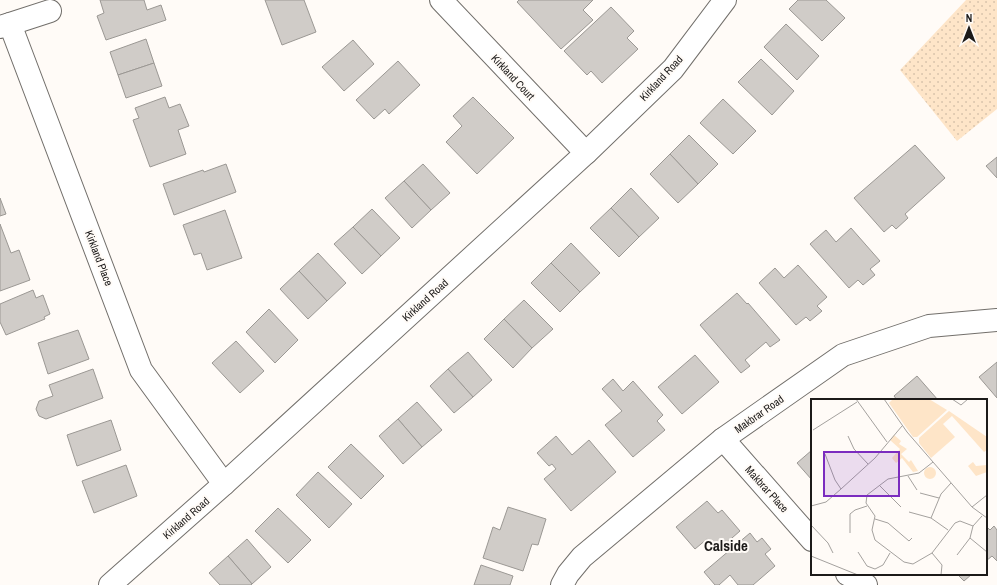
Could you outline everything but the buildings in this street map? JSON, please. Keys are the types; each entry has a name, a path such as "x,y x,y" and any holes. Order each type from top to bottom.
{"street":[{"name":"Kirkland Court","path":"441,0 586,153"},
{"name":"Kirkland Road","path":"110,585 224,484 586,153 673,69 725,0"},
{"path":"5,25 50,11"},
{"name":"Kirkland Place","path":"5,25 141,370 224,484"},
{"name":"Makbrar Road","path":"562,585 568,574 582,557 722,439 843,355 929,326 997,320"},
{"name":"Makbrar Place","path":"722,439 811,539"},
{"path":"849,575 866,585"}],"shaded area":[{"path":"966,0 997,0 997,109 957,141 900,70"}],"district":[{"name":"Calside","path":"726,546"}]}
